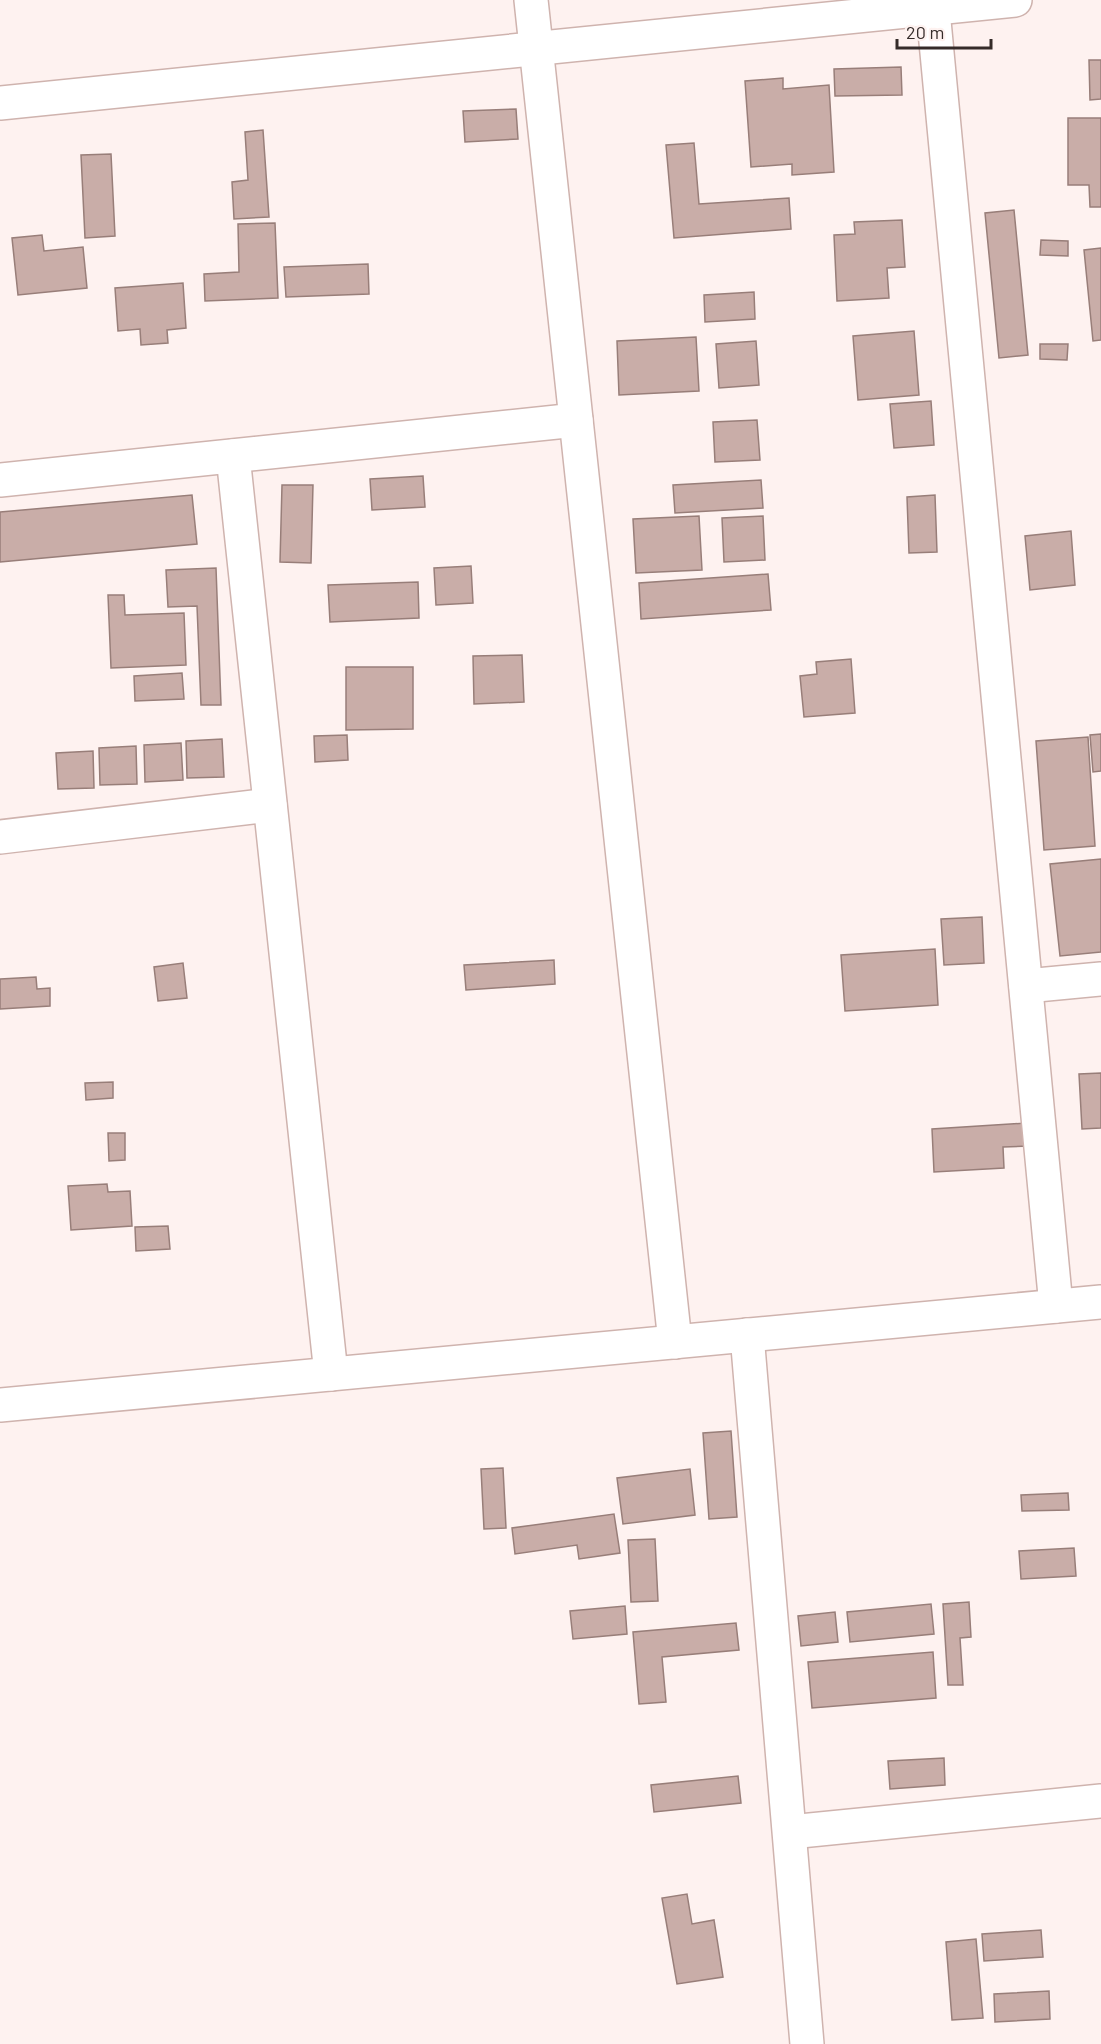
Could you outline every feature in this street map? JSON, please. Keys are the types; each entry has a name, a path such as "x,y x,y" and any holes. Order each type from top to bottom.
{"street":[{"path":"531,0 675,1342"},
{"path":"0,103 537,49 933,4 1015,0"},
{"path":"933,4 1056,1306"},
{"path":"0,480 576,420"},
{"path":"233,456 331,1374"},
{"path":"0,837 270,805"},
{"path":"1026,986 1101,979"},
{"path":"0,1405 1101,1302"},
{"path":"747,1335 807,2044"},
{"path":"790,1832 1101,1801"}],"building":[{"path":"1089,60 1101,60 1101,99 1090,100"},
{"path":"901,67 902,95 835,96 834,69"},
{"path":"783,78 783,89 829,85 834,172 792,175 792,164 751,167 745,81"},
{"path":"516,109 518,139 465,142 463,111"},
{"path":"1068,118 1101,118 1101,207 1090,207 1089,185 1068,185"},
{"path":"263,130 269,217 234,219 232,182 248,180 245,132"},
{"path":"694,143 699,204 789,198 791,229 674,238 666,145"},
{"path":"111,154 115,236 85,238 81,155"},
{"path":"1014,210 1028,355 999,358 985,213"},
{"path":"902,220 905,267 887,268 889,298 837,301 834,235 855,234 854,222"},
{"path":"275,223 278,298 205,301 204,274 239,272 238,224"},
{"path":"42,235 44,251 83,247 87,288 18,295 12,238"},
{"path":"1041,240 1068,241 1068,256 1040,255"},
{"path":"1101,248 1101,340 1093,341 1084,250"},
{"path":"368,264 369,294 286,297 284,267"},
{"path":"183,283 186,328 167,330 168,343 141,345 140,329 118,331 115,288"},
{"path":"754,292 755,319 705,322 704,295"},
{"path":"914,331 919,395 858,400 853,336"},
{"path":"696,337 699,391 619,395 617,341"},
{"path":"756,341 759,385 719,388 716,344"},
{"path":"1040,344 1068,344 1067,360 1040,359"},
{"path":"931,401 934,445 894,448 890,404"},
{"path":"757,420 760,460 715,462 713,422"},
{"path":"423,476 425,507 372,510 370,479"},
{"path":"761,480 763,508 675,513 673,485"},
{"path":"282,485 313,485 311,563 280,562"},
{"path":"192,495 197,544 0,562 0,512"},
{"path":"935,495 937,552 909,553 907,497"},
{"path":"699,516 702,570 636,573 633,519"},
{"path":"763,516 765,560 724,562 722,518"},
{"path":"1071,531 1075,585 1030,590 1025,536"},
{"path":"471,566 473,603 436,605 434,568"},
{"path":"216,568 221,705 201,705 197,606 168,607 166,570"},
{"path":"768,574 771,610 641,619 639,583"},
{"path":"418,582 419,618 330,622 328,585"},
{"path":"108,595 124,595 125,615 184,613 186,665 111,668"},
{"path":"522,655 524,702 474,704 473,656"},
{"path":"851,659 855,713 804,717 800,676 817,674 816,662"},
{"path":"346,667 413,667 413,729 346,730"},
{"path":"182,673 184,699 135,701 134,676"},
{"path":"1101,734 1101,771 1093,772 1090,735"},
{"path":"347,735 348,760 315,762 314,736"},
{"path":"1088,737 1095,846 1044,850 1036,741"},
{"path":"222,739 224,777 187,778 186,741"},
{"path":"181,743 183,780 145,782 144,745"},
{"path":"136,746 137,784 100,785 99,748"},
{"path":"93,751 94,788 58,789 56,753"},
{"path":"1101,859 1101,952 1060,956 1050,864"},
{"path":"982,917 984,963 944,965 941,919"},
{"path":"935,949 938,1005 845,1011 841,955"},
{"path":"554,960 555,984 466,990 464,965"},
{"path":"183,963 187,998 158,1001 154,967"},
{"path":"36,977 37,989 50,988 50,1006 0,1009 0,979"},
{"path":"1101,1073 1101,1128 1082,1129 1079,1074"},
{"path":"113,1082 113,1098 86,1100 85,1083"},
{"path":"1027,1123 1028,1146 1003,1147 1004,1168 934,1172 932,1129"},
{"path":"108,1133 125,1133 125,1160 109,1161"},
{"path":"107,1184 108,1192 130,1191 132,1226 71,1230 68,1186"},
{"path":"168,1226 170,1249 136,1251 135,1227"},
{"path":"731,1431 737,1517 709,1519 703,1433"},
{"path":"503,1468 506,1528 484,1529 481,1469"},
{"path":"690,1469 695,1515 623,1524 617,1478"},
{"path":"1068,1493 1069,1510 1022,1511 1021,1495"},
{"path":"614,1514 620,1553 579,1559 577,1545 515,1554 512,1528"},
{"path":"655,1539 658,1601 631,1602 628,1540"},
{"path":"1074,1548 1076,1576 1021,1579 1019,1551"},
{"path":"969,1602 971,1637 960,1638 963,1685 948,1685 943,1604"},
{"path":"931,1604 934,1634 850,1642 847,1612"},
{"path":"625,1606 627,1634 573,1639 570,1611"},
{"path":"835,1612 838,1642 801,1646 798,1616"},
{"path":"736,1623 739,1650 662,1657 666,1702 639,1704 633,1632"},
{"path":"933,1652 936,1698 812,1708 808,1662"},
{"path":"944,1758 945,1785 890,1789 888,1761"},
{"path":"738,1776 741,1803 654,1812 651,1785"},
{"path":"687,1894 692,1924 714,1920 723,1977 677,1984 662,1898"},
{"path":"1041,1930 1043,1957 984,1961 982,1934"},
{"path":"976,1939 983,2018 952,2020 946,1942"},
{"path":"1049,1991 1050,2019 995,2022 994,1994"}]}
